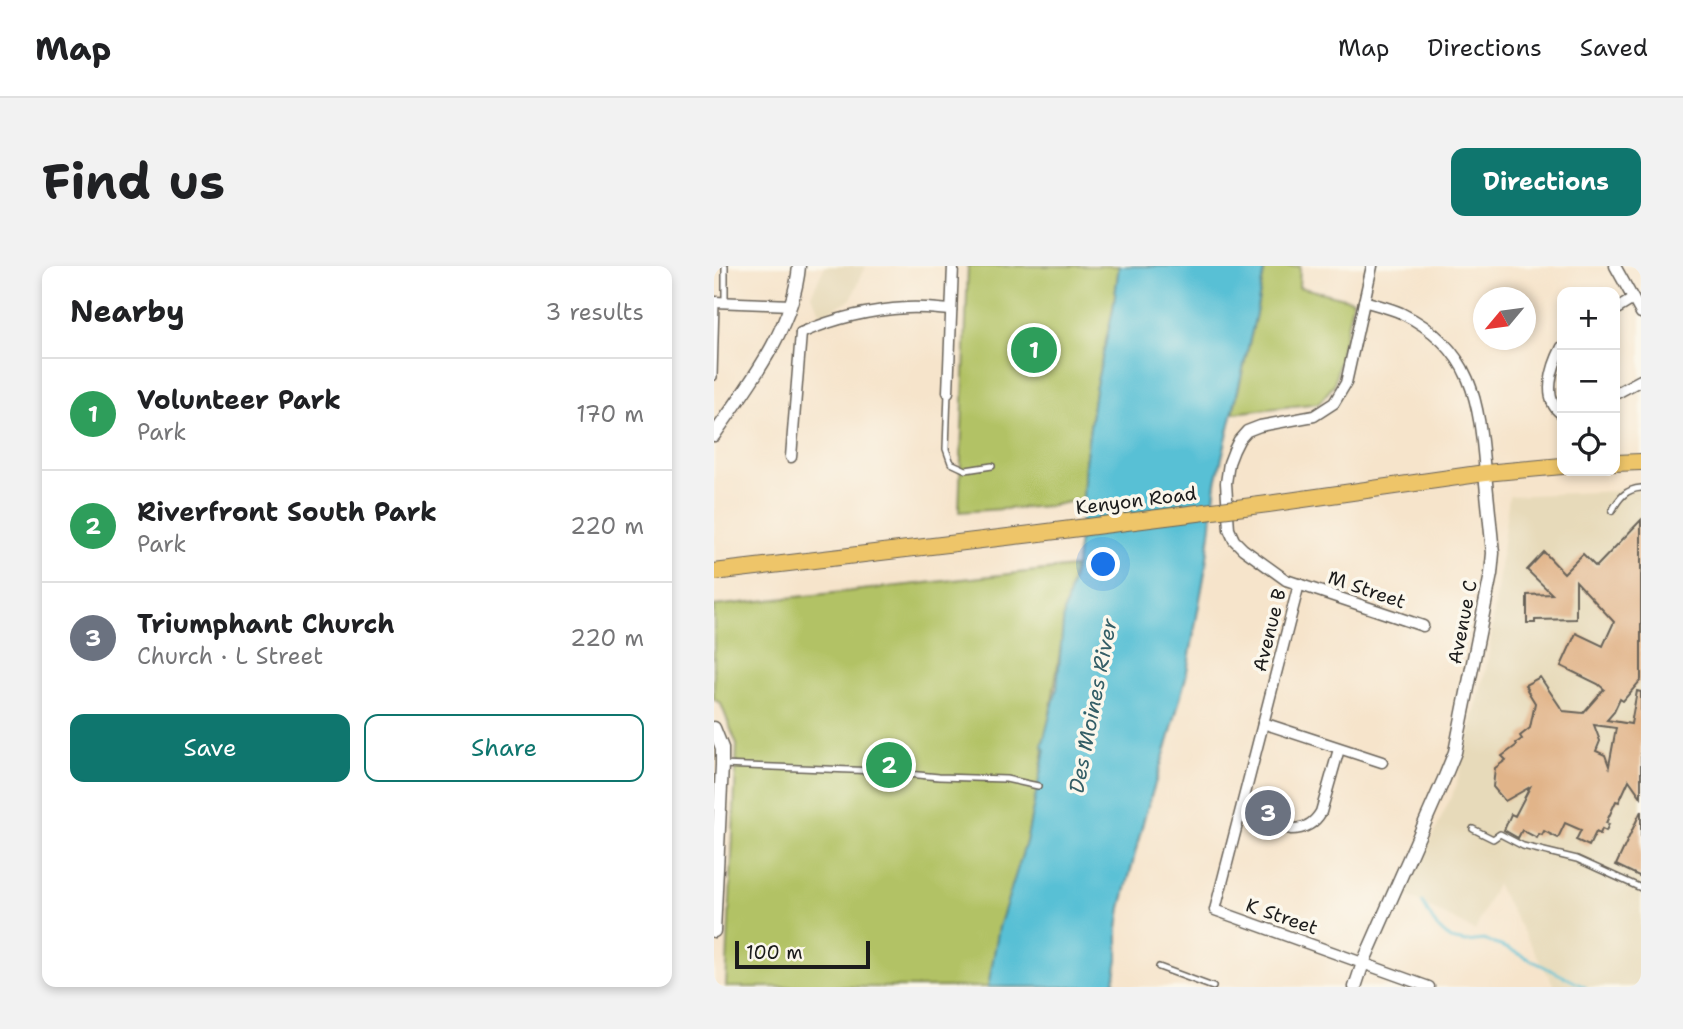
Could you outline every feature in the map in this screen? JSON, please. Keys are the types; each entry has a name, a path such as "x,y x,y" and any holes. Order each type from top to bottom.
{"main road":[{"path":"1620,463 1641,462"},
{"name":"Kenyon Road","path":"720,571 1268,504 1485,473 1557,466"}],"street":[{"path":"714,435 760,366 781,328 791,305 799,266"},
{"path":"948,392 953,266"},
{"name":"Avenue B","path":"1240,817 1299,584 1272,571 1234,540 1229,529 1226,483 1229,463 1239,440 1247,431 1314,416 1334,403 1346,383 1372,266"},
{"path":"1615,266 1641,313"},
{"path":"1620,307 1633,299"},
{"name":"Avenue C","path":"1354,987 1455,752 1491,574 1492,543 1482,436 1476,400 1468,378 1457,359 1428,329 1399,312 1364,301"},
{"path":"718,302 791,305"},
{"path":"781,328 801,333 828,321 863,313 909,308 951,310"},
{"path":"791,457 801,333"},
{"path":"1561,350 1555,363 1549,394 1561,413"},
{"path":"1620,391 1641,380"},
{"name":"M Street","path":"1299,584 1423,626"},
{"path":"1264,723 1382,762"},
{"path":"714,728 722,748 714,931"},
{"path":"1240,817 1291,829 1299,829 1316,821 1339,749"},
{"name":"K Street","path":"1240,817 1215,911 1429,987"}],"lane":[{"path":"714,377 718,302 725,266"},
{"path":"948,392 946,449 951,463 966,470 992,466"},
{"path":"1612,511 1619,498 1628,491 1641,488"},
{"path":"722,765 1006,779 1038,786"},
{"path":"1473,830 1493,839 1500,834 1522,846 1577,859 1641,888"},
{"path":"1159,967 1213,987"}],"shaded area":[{"path":"825,266 866,266 851,299 822,315 811,295"},
{"path":"1641,490 1641,987 1555,987 1496,884 1475,931 1406,895 1456,786 1488,660 1509,496"}],"green space":[{"path":"968,266 1119,266 1113,310 1095,390 1083,499 1050,506 959,512"},
{"path":"1265,266 1300,266 1299,287 1353,300 1334,385 1319,403 1233,413 1255,318"},
{"path":"1074,567 1038,786 995,987 726,987 737,745 721,704 714,699 714,606"}],"water":[{"name":"Des Moines River","path":"1119,266 1265,266 1216,483 1206,566 1186,677 1121,908 1118,959 1113,987 988,987 999,927 1026,842 1045,750 1042,746 1057,688 1064,612 1076,566 1085,463 1095,390 1113,310"}],"building":[{"path":"1641,520 1641,680 1623,701 1620,699 1607,720 1631,724 1637,691 1641,692 1641,797 1629,780 1606,823 1609,824 1606,831 1602,829 1600,834 1596,832 1589,846 1576,840 1581,830 1565,823 1558,838 1544,831 1537,838 1522,830 1518,838 1504,830 1511,814 1515,816 1530,787 1505,801 1493,787 1495,768 1506,760 1502,756 1517,745 1522,739 1520,736 1530,728 1535,703 1525,685 1540,677 1563,711 1583,713 1604,689 1561,666 1576,633 1603,646 1614,622 1576,581 1576,619 1535,620 1535,623 1527,623 1527,595 1552,594 1527,570 1544,552 1564,573 1583,554 1596,567","holes":["1594,725 1616,728 1609,766 1605,755 1596,751 1600,741"]},
{"path":"1641,811 1641,877 1616,865"}],"waterway":[{"path":"1422,902 1436,926 1450,939 1466,942 1484,940 1509,949 1585,987"}],"place":[{"name":"Volunteer Park","path":"1034,350"},
{"name":"Riverfront South Park","path":"889,765"},
{"name":"Triumphant Church","path":"1268,813"}]}
